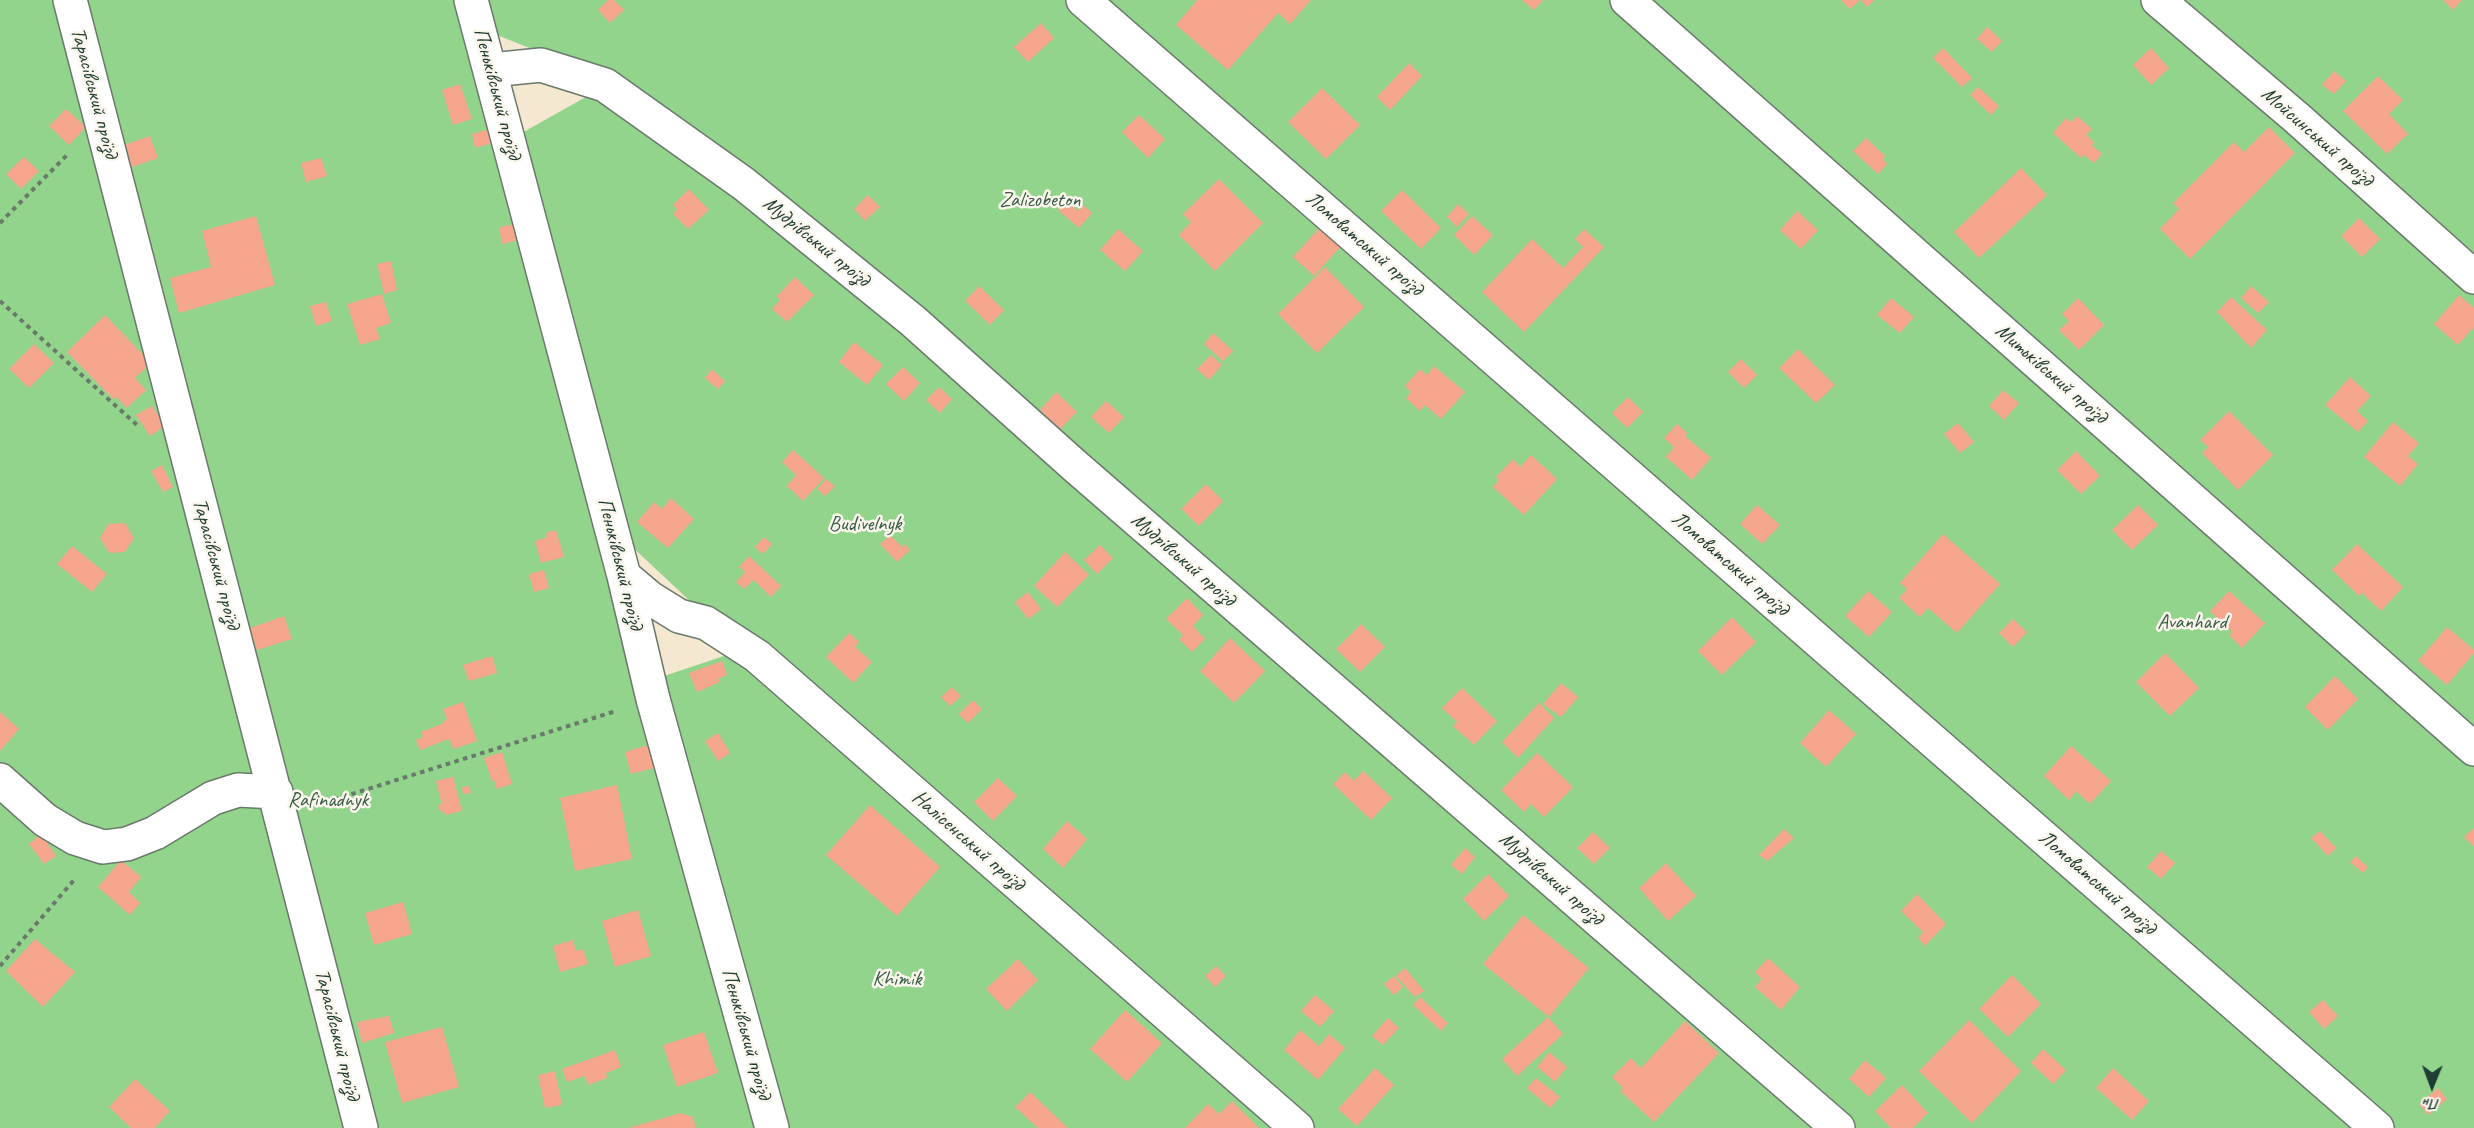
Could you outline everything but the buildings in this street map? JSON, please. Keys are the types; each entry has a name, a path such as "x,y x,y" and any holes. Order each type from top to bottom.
{"lane":[{"name":"Тарасівський проїзд","path":"70,0 361,1128"},
{"name":"Пеньківський проїзд","path":"471,0 624,576 653,699 772,1128"},
{"name":"Ломоватський проїзд","path":"1083,0 2377,1128"},
{"name":"Митьківський проїзд","path":"1627,0 2474,749"},
{"name":"Мойсинський проїзд","path":"2158,0 2298,119 2474,277"},
{"name":"Мудрівський проїзд","path":"491,70 541,64 605,85 744,184 913,321 1084,474 1838,1128"},
{"name":"Налісенський проїзд","path":"624,576 650,598 680,616 706,623 757,656 1298,1128"},
{"path":"0,780 45,820 75,838 102,847 127,844 155,833 213,798 238,790 279,804"}],"path":[{"path":"0,223 101,120"},
{"path":"0,301 142,430"},
{"path":"279,804 653,699"},
{"path":"0,966 102,847"}],"green space":[{"name":"Rafinadnyk","path":"0,0 463,0 757,1128 0,1128"},
{"path":"487,0 2474,0 2474,1128 784,1128 658,678 742,650 626,541 520,134 600,89 532,49 497,35"}],"park label":[{"name":"Zalizobeton","path":"1040,200"},
{"name":"Budivelnyk","path":"865,524"},
{"name":"Avanhard","path":"2192,622"},
{"name":"Khimik","path":"897,979"}]}
